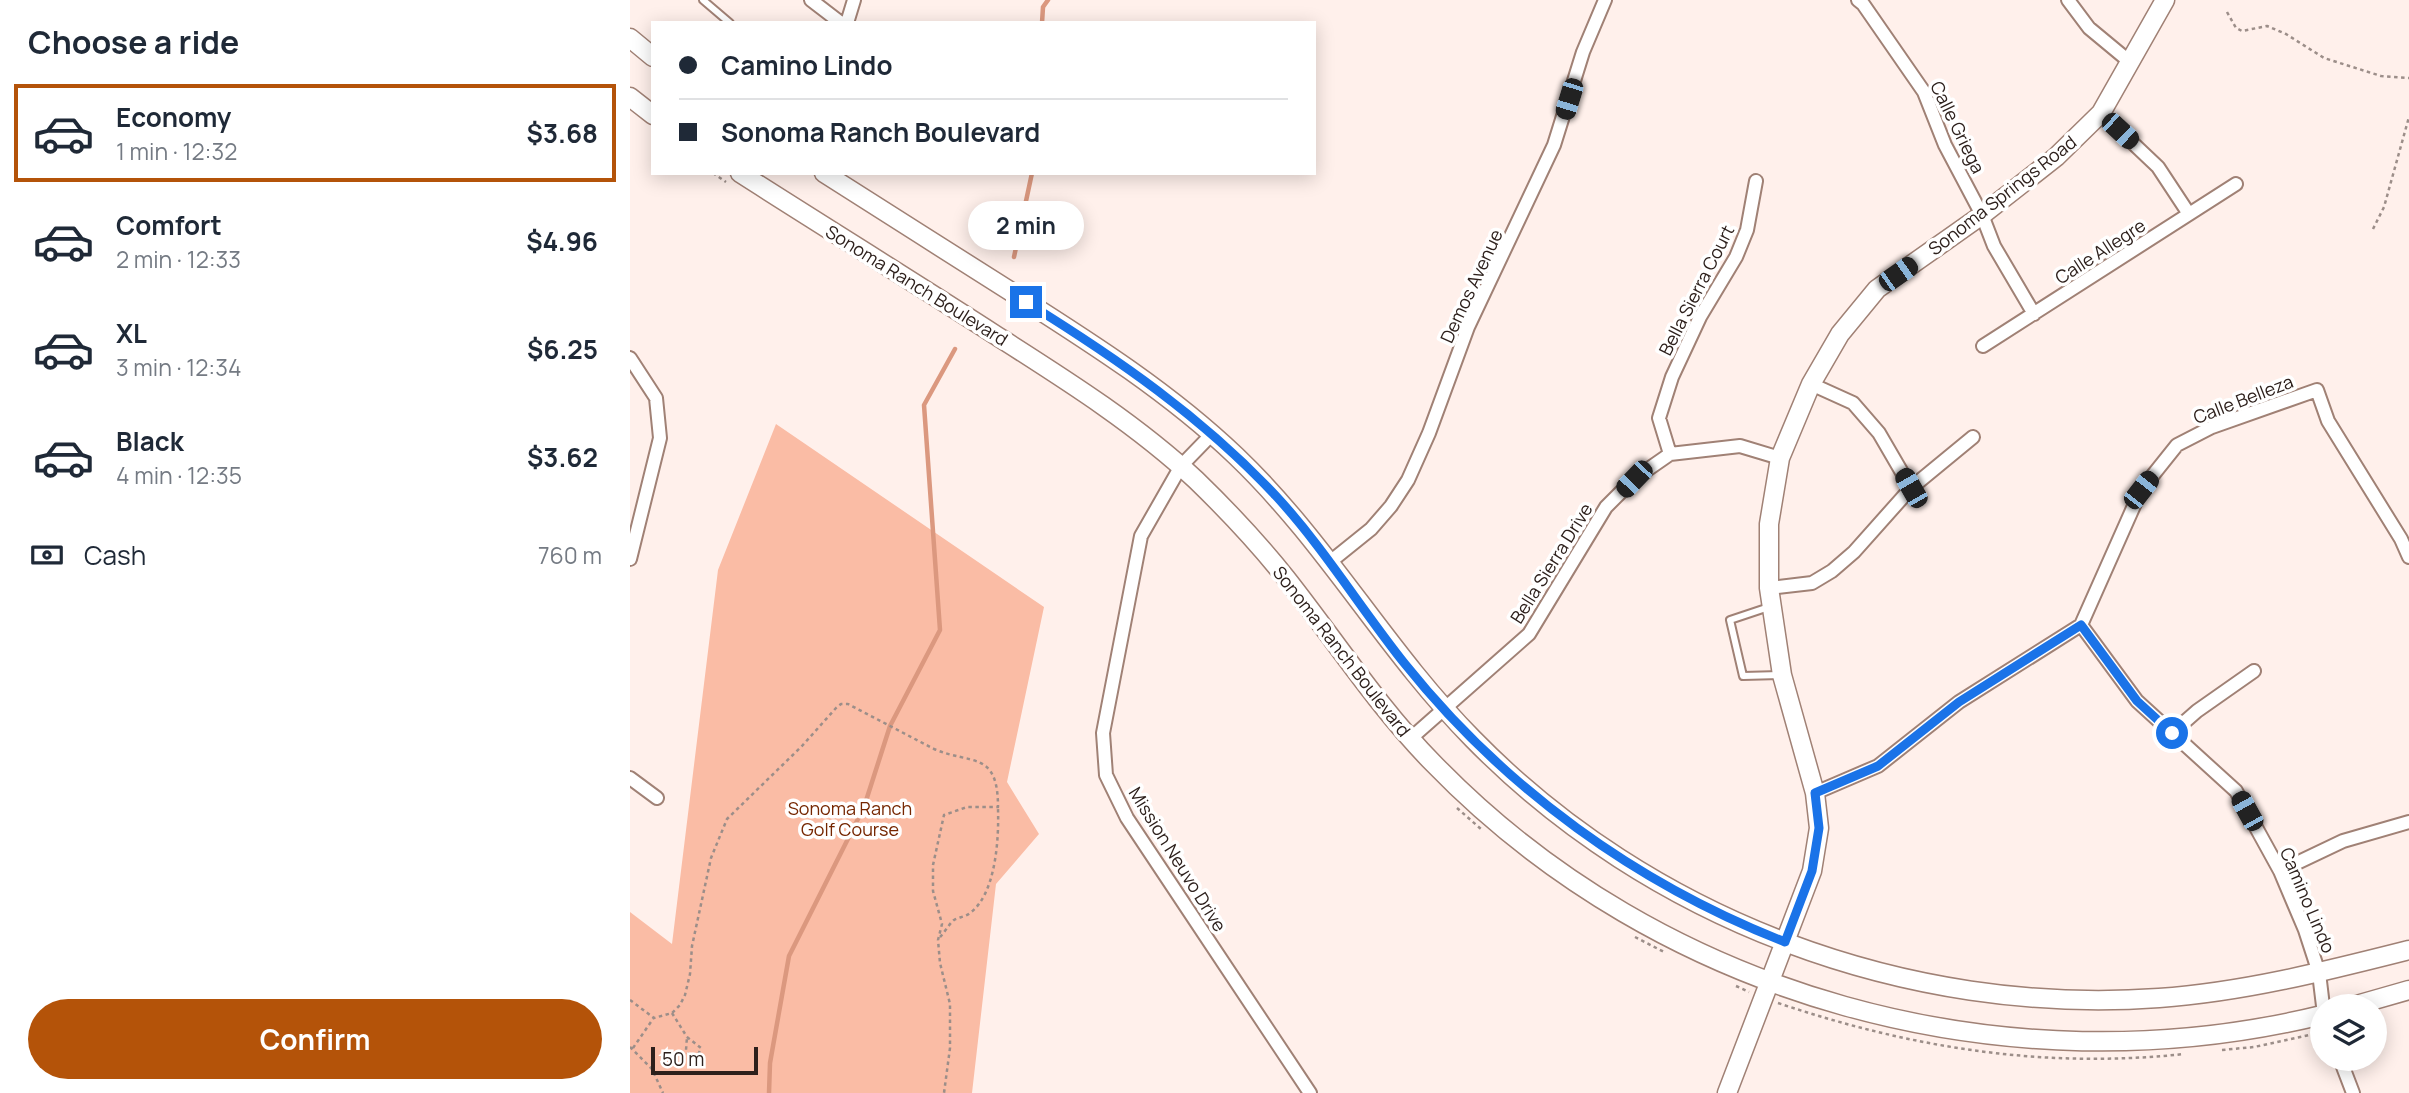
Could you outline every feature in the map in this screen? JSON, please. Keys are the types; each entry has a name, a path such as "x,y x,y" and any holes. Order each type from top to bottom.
{"main road":[{"name":"Sonoma Springs Road","path":"1727,1093 1812,871 1819,828 1815,793 1782,675 1769,588 1769,524 1780,458 1811,384 1840,334 1877,289 1982,215 2056,157 2101,113 2165,0"},
{"path":"630,38 651,55"},
{"path":"630,97 651,113"},
{"path":"827,175 1116,359 1159,390 1212,434 1276,496 1330,562 1390,644 1444,708 1507,772 1581,832 1670,888 1742,924 1836,960 1899,978 1966,990 2057,999 2137,1000 2254,987 2409,950"},
{"name":"Sonoma Ranch Boulevard","path":"749,176 1092,397 1181,466 1251,536 1301,598 1363,683 1450,781 1488,816 1573,881 1675,941 1769,981 1835,1004 1899,1021 1963,1032 2042,1041 2121,1042 2200,1037 2310,1018"},
{"path":"2387,996 2409,990"}],"street":[{"path":"811,0 838,21"},
{"path":"848,21 854,0"},
{"name":"Demos Avenue","path":"1330,562 1371,529 1391,506 1408,480 1429,433 1468,327 1554,145 1583,52 1605,0"},
{"name":"Calle Griega","path":"1858,0 1924,92 1945,145 1982,215 1994,246 2034,314"},
{"path":"2068,0 2090,27 2130,62"},
{"path":"2101,113 2158,167 2189,214"},
{"name":"Bella Sierra Court","path":"1670,454 1659,418 1662,407 1672,377 1700,317 1736,257 1747,230 1756,181"},
{"name":"Calle Allegre","path":"1983,346 2236,184"},
{"path":"630,358 656,398 660,438 630,559"},
{"path":"1811,384 1853,403 1879,433 1911,488"},
{"name":"Calle Belleza","path":"2081,625 2141,490 2177,444 2212,427 2317,390 2328,421 2401,539 2409,557"},
{"name":"Mission Neuvo Drive","path":"1212,434 1181,466 1141,536 1103,733 1106,775 1127,818 1310,1093"},
{"path":"1769,588 1812,583 1832,571 1854,552 1911,488 1973,437"},
{"name":"Bella Sierra Drive","path":"1410,738 1529,634 1606,507 1634,479 1670,454 1740,446 1780,458"},
{"path":"1815,793 1878,766 1959,702 2081,625"},
{"name":"Camino Lindo","path":"2081,625 2137,701 2236,791 2280,871 2305,929 2319,973 2322,994"},
{"path":"2172,733 2197,711 2254,671"},
{"path":"630,778 657,798"},
{"path":"2280,871 2343,841 2409,822"},
{"path":"2345,1071 2353,1093"}],"lane":[{"path":"704,0 728,21"},
{"path":"1772,606 1730,620 1742,676 1782,675"}],"path":[{"path":"2227,12 2236,28 2242,31 2267,26 2324,58 2381,76 2409,78"},
{"path":"2374,229 2384,207 2409,117"},
{"path":"663,1093 652,1069 632,1047 654,1018 672,1013 682,1000 688,985 692,946 711,858 727,819 802,747 838,706 848,704 941,752 970,757 990,770 998,794 999,838 995,866 981,900 970,914 953,921 938,940"},
{"path":"944,1093 950,1048 950,1004 940,963 938,940 942,924 933,891 933,865 944,815 967,807 998,807"},
{"path":"630,1000 654,1018"},
{"path":"672,1013 687,1037 701,1048 695,1057 690,1057 686,1051 687,1037"}],"green space":[{"name":"Sonoma Ranch Golf Course","path":"776,424 1044,607 1007,782 1039,834 996,884 972,1093 630,1093 630,912 672,944 718,570"}],"waterway":[{"path":"1042,21 1043,7 1048,0"},
{"path":"1014,257 1032,175"},
{"path":"769,1093 770,1063 789,956 864,807 890,726 940,630 924,405 955,349"}],"route":[{"path":"1026,302 1138,374 1239,459 1276,496 1310,536 1433,697 1478,744 1537,798 1581,832 1647,876 1693,901 1785,942 1812,871 1819,828 1815,793 1878,766 1959,702 2081,625 2129,692 2172,733"}]}
